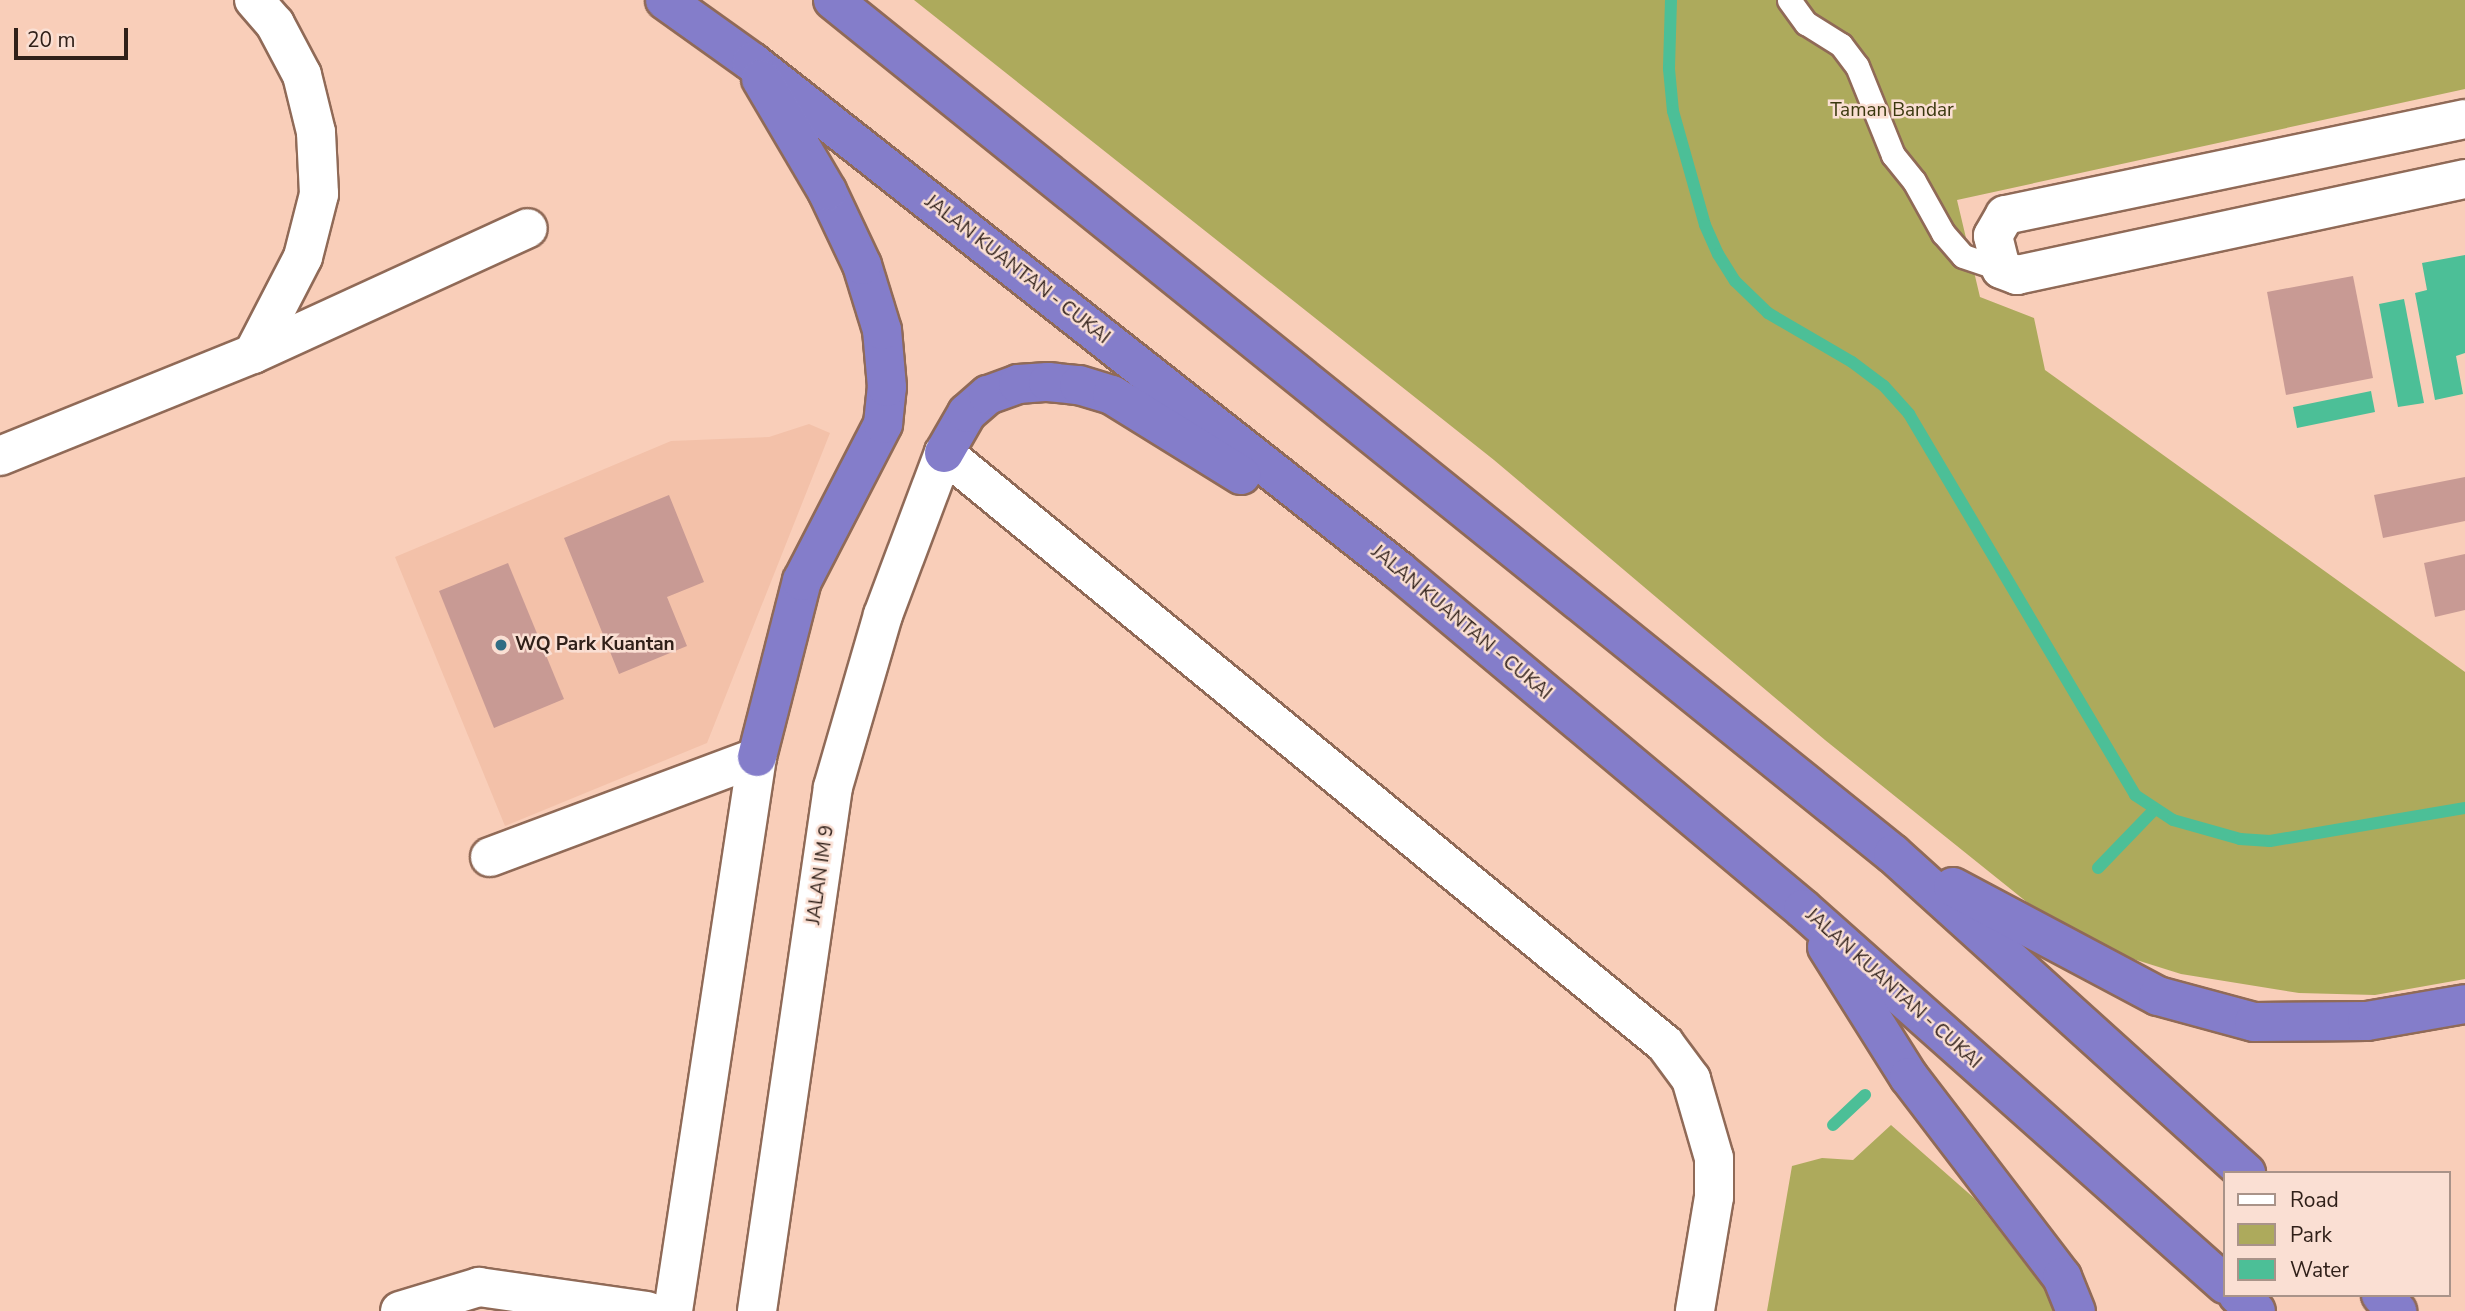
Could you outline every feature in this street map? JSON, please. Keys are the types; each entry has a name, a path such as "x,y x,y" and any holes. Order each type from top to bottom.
{"highway":[{"name":"JALAN KUANTAN - CUKAI","path":"665,0 752,62 1398,570 1803,909 2224,1283"},
{"path":"834,0 1893,854 2244,1171"},
{"path":"752,62 827,191 862,265 882,330 887,387 883,424 802,581 757,757"},
{"path":"944,453 967,413 988,395 1018,384 1079,385 1154,418 1266,492 1398,570"},
{"path":"1893,854 2158,996 2254,1022 2367,1021 2465,1004"},
{"path":"1803,909 1909,1077 2062,1277 2076,1311"},
{"path":"2240,1297 2256,1311"},
{"path":"2383,1297 2397,1311"}],"street":[{"path":"253,354 303,257 319,194 316,132 302,75 275,24 254,0"},
{"path":"2465,119 2005,215 1993,236 2001,269 2017,275 2465,179"},
{"path":"0,456 253,354 528,228"},
{"path":"944,453 1665,1044 1691,1079 1714,1158 1714,1197 1695,1311"},
{"name":"JALAN IM 9","path":"757,1311 833,787 884,615 944,453"},
{"path":"489,857 757,757 673,1311"},
{"path":"400,1311 479,1287 647,1311"}],"lane":[{"path":"1789,0 1806,23 1841,45 1857,66 1893,155 1914,181 1943,233 1963,256 2001,269"}],"shaded area":[{"path":"809,424 830,433 707,743 505,826 395,557 671,441 769,437"}],"green space":[{"name":"Taman Bandar","path":"914,0 2465,0 2465,89 1957,200 1980,297 2034,318 2045,370 2465,672 2465,979 2375,995 2299,993 2181,974 2130,958 2028,903 1825,740 1494,460"},
{"path":"1891,1125 1974,1198 2046,1291 2054,1311 1767,1311 1792,1166 1822,1158 1853,1160"}],"water":[{"path":"2465,255 2465,353 2456,356 2463,394 2435,400 2415,293 2427,290 2422,263"},
{"path":"2404,299 2424,403 2398,407 2379,304"},
{"path":"2371,391 2375,412 2297,428 2293,407"}],"building":[{"path":"2353,276 2373,378 2286,395 2267,292"},
{"path":"2465,477 2465,521 2383,538 2374,495"},
{"path":"669,495 704,582 667,597 687,646 619,674 564,538"},
{"path":"2465,554 2465,610 2435,617 2424,563"},
{"name":"WQ Park Kuantan","path":"508,563 564,699 494,728 439,591"}],"waterway":[{"path":"1671,0 1669,69 1673,111 1705,225 1718,254 1735,281 1768,313 1852,362 1884,386 1909,414 2135,795 2173,820 2240,839 2270,841 2465,808"},
{"path":"2098,868 2153,811"},
{"path":"1833,1125 1865,1095"}],"place":[{"name":"WQ Park Kuantan","path":"501,645"}]}
